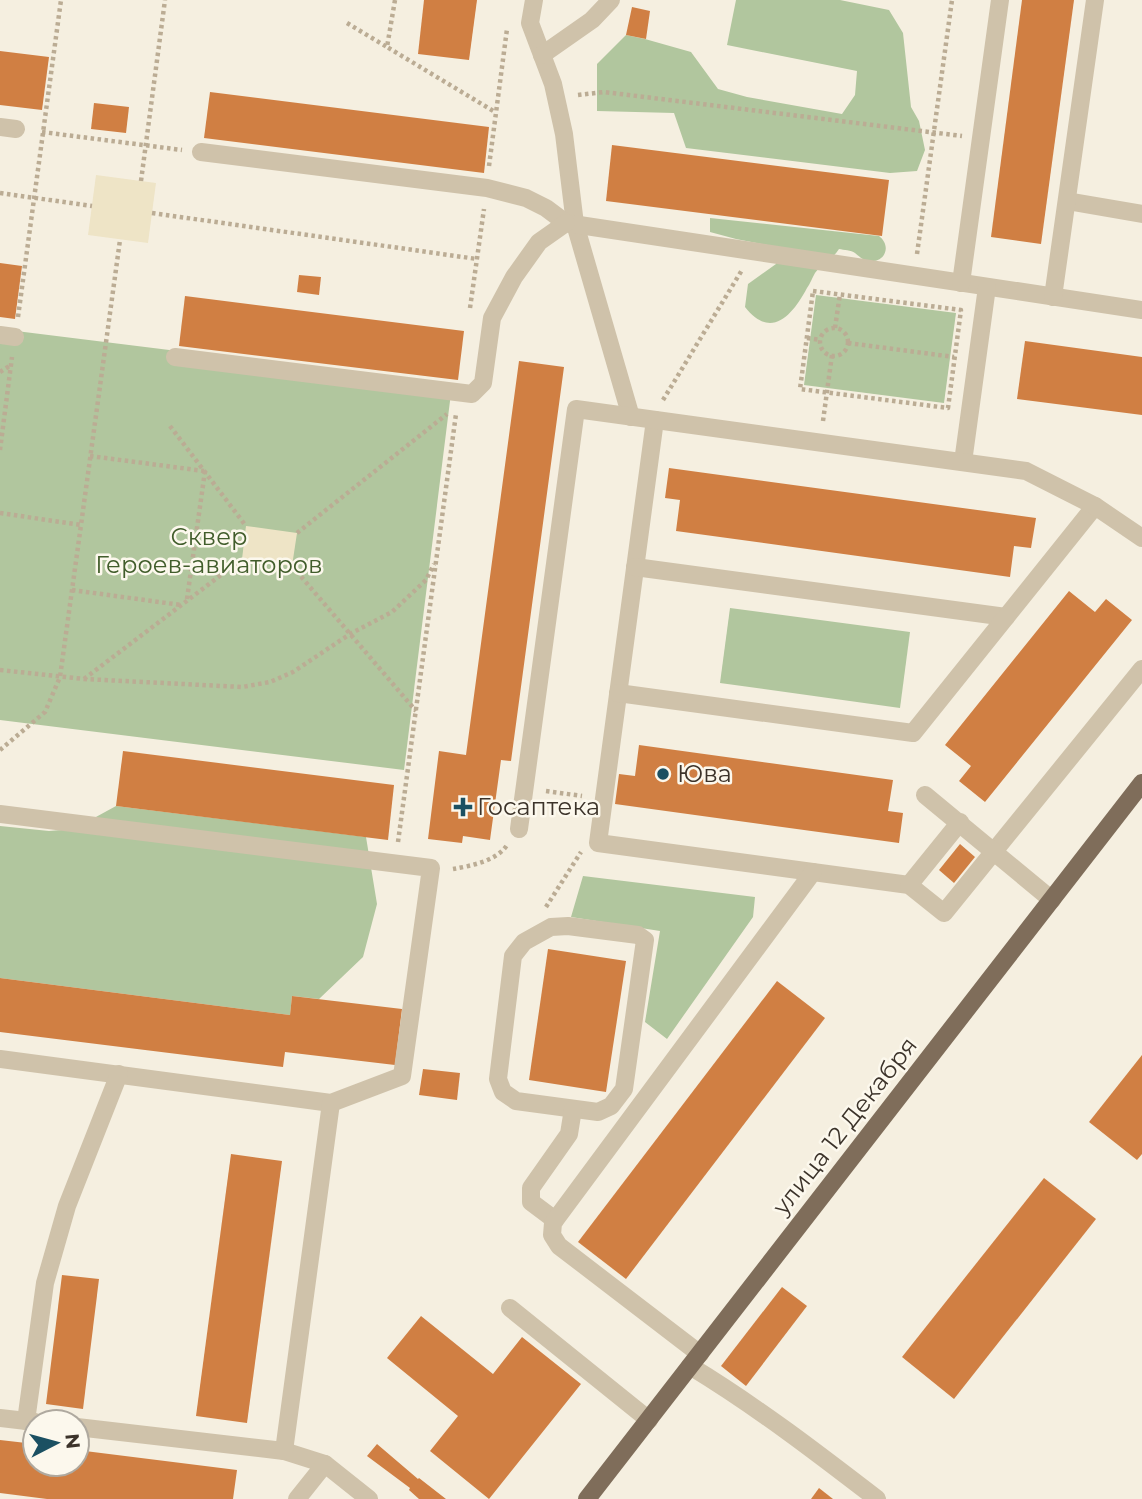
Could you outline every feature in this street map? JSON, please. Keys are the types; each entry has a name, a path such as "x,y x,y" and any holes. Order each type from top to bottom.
{"main road":[{"name":"улица 12 Декабря","path":"587,1499 1142,783"}],"lane":[{"path":"534,0 530,23 553,84 564,134 570,223 631,417"},
{"path":"542,55 592,20 611,0"},
{"path":"961,283 1000,0"},
{"path":"1053,297 1095,0"},
{"path":"201,152 486,188 526,198 570,223 1142,310"},
{"path":"1067,201 1142,214"},
{"path":"175,357 472,394 483,383 492,318 514,277 539,242 570,223"},
{"path":"963,462 987,286"},
{"path":"519,829 576,409 1027,471 1095,506 1142,538"},
{"path":"655,420 598,843 909,885 944,913 1142,669"},
{"path":"618,693 912,733 1095,506"},
{"path":"635,567 1006,617"},
{"path":"925,794 1052,900"},
{"path":"0,814 431,868 402,1076 331,1102 0,1059"},
{"path":"909,885 960,822"},
{"path":"813,872 555,1220 552,1235 559,1246 736,1394 877,1499"},
{"path":"568,926 638,935 645,940 624,1089 611,1107 598,1112 516,1101 503,1092 498,1079 513,956 524,942 538,934 551,927 568,926"},
{"path":"32,1408 45,1283 67,1206 119,1074"},
{"path":"284,1451 331,1102"},
{"path":"555,1220 531,1202 531,1188 569,1134 573,1109"},
{"path":"510,1308 649,1420"},
{"path":"0,1418 21,1421"},
{"path":"91,1429 284,1451 325,1464 369,1499"},
{"path":"297,1499 325,1464"}],"path":[{"path":"0,450 12,365 8,336 34,198 61,0"},
{"path":"141,180 166,0"},
{"path":"387,47 394,0"},
{"path":"914,275 952,0"},
{"path":"347,23 495,111"},
{"path":"470,312 507,25"},
{"path":"557,100 604,92 981,139"},
{"path":"8,128 201,152"},
{"path":"0,193 92,206"},
{"path":"152,213 477,259"},
{"path":"0,750 45,712 60,677 120,240"},
{"path":"655,420 665,397 753,251"},
{"path":"835,328 844,265"},
{"path":"813,290 961,310 948,408 800,389 807,338 813,290"},
{"path":"829,328 835,328 843,331 848,343 845,350 832,355 825,352 820,340 829,328"},
{"path":"807,338 820,340"},
{"path":"848,343 955,357"},
{"path":"820,443 832,355"},
{"path":"0,372 12,365"},
{"path":"297,533 457,407 395,864"},
{"path":"170,426 246,526"},
{"path":"90,456 205,471"},
{"path":"187,600 205,471"},
{"path":"0,513 81,525"},
{"path":"196,537 244,543"},
{"path":"0,670 84,679 242,687 270,682 293,672 350,634 392,612 426,580 437,556"},
{"path":"84,679 242,559"},
{"path":"292,566 416,711"},
{"path":"72,590 181,605"},
{"path":"524,788 604,799"},
{"path":"538,934 533,928 600,822"},
{"path":"431,868 456,869 482,862 503,851 519,829"}],"green space":[{"path":"736,0 840,0 889,10 903,33 911,107 919,121 925,150 917,171 890,173 686,148 674,113 597,111 597,64 626,35 691,52 718,89 747,97 842,114 855,95 857,71 727,45"},
{"path":"710,218 879,236 886,249 883,257 869,261 852,251 839,249 815,273 788,315 772,323 764,322 745,307 748,284 776,264 777,247 710,232"},
{"path":"816,295 956,313 944,403 804,385"},
{"name":"Сквер Героев-авиаторов","path":"0,329 452,385 404,770 0,720"},
{"path":"730,608 910,632 900,708 720,683"},
{"path":"116,806 366,837 377,904 363,957 319,999 292,996 290,1015 0,978 0,826 49,831 74,829"},
{"path":"583,876 755,897 753,917 667,1039 645,1022 660,931 571,917"}],"shaded area":[{"path":"96,175 156,183 148,243 88,235"},
{"path":"246,526 297,533 292,566 242,559"}],"building":[{"path":"424,0 477,0 469,60 418,54"},
{"path":"1022,0 1074,0 1041,244 991,237"},
{"path":"632,7 650,11 646,39 626,35"},
{"path":"0,51 49,57 42,110 0,105"},
{"path":"210,92 489,127 484,173 204,138"},
{"path":"94,103 129,107 126,133 91,129"},
{"path":"612,145 889,180 882,236 606,201"},
{"path":"0,263 22,266 15,319 0,317"},
{"path":"299,275 321,277 319,295 297,292"},
{"path":"185,296 464,331 458,380 179,346"},
{"path":"1025,341 1142,357 1142,415 1017,399"},
{"path":"519,361 564,367 511,761 501,760 490,840 463,836 462,843 428,839 439,751 466,755"},
{"path":"669,468 1036,518 1031,548 1014,546 1010,577 676,531 680,500 665,498"},
{"path":"1069,591 1095,612 1106,599 1132,620 985,802 959,781 971,766 945,745"},
{"path":"639,745 893,780 888,811 903,813 899,843 615,804 619,774 635,776"},
{"path":"123,751 394,785 388,840 116,806"},
{"path":"960,844 975,857 954,883 939,870"},
{"path":"548,949 626,961 606,1092 529,1080"},
{"path":"0,978 290,1015 292,996 402,1009 395,1065 285,1052 283,1067 0,1032"},
{"path":"777,981 825,1018 626,1279 578,1242"},
{"path":"1142,1055 1142,1154 1137,1160 1089,1122"},
{"path":"423,1069 460,1073 457,1100 419,1095"},
{"path":"231,1154 282,1161 247,1423 196,1416"},
{"path":"1044,1178 1096,1219 954,1399 902,1357"},
{"path":"62,1275 99,1279 83,1408 46,1404"},
{"path":"782,1287 807,1306 746,1386 721,1366"},
{"path":"421,1316 493,1374 522,1337 581,1384 489,1499 430,1451 458,1416 387,1358"},
{"path":"0,1440 21,1442 21,1478 91,1478 91,1452 237,1470 233,1499 47,1499 0,1493"},
{"path":"377,1444 446,1499 419,1499 410,1488 367,1456"},
{"path":"819,1488 833,1499 811,1499"}],"place":[{"name":"Юва","path":"663,774"},
{"name":"Госаптека","path":"463,807"}]}
